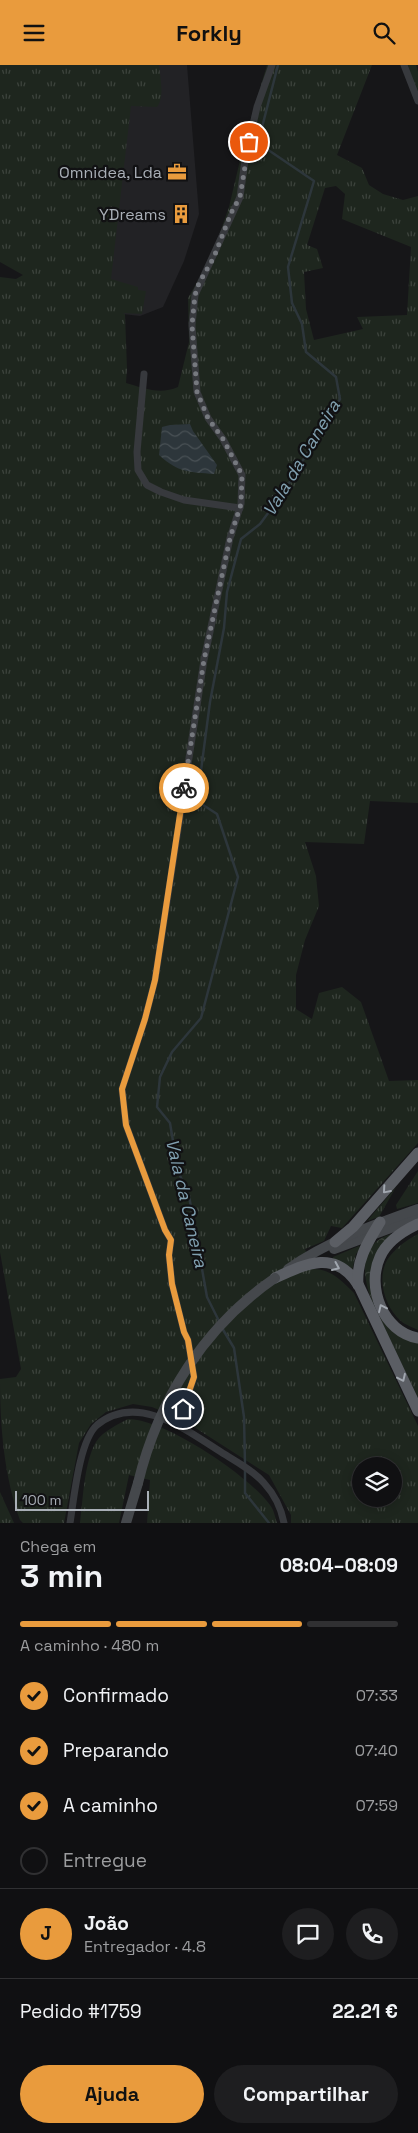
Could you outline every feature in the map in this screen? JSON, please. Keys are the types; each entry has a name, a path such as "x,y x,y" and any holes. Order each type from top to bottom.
{"highway":[{"path":"334,1242 354,1227 418,1153"},
{"path":"358,1286 357,1273 360,1259 380,1222"},
{"path":"418,1224 401,1233 387,1246 380,1257 375,1281 376,1295 386,1317 403,1332 418,1338"},
{"path":"275,1278 309,1263 321,1261 341,1268 350,1275 358,1286 418,1411"}],"main road":[{"path":"126,1523 155,1427 172,1391 186,1369 223,1322 247,1300 308,1255 380,1222 418,1209"},
{"path":"373,1235 384,1225 418,1213"},
{"path":"275,1278 328,1251 418,1218"},
{"path":"134,1523 138,1483"}],"street":[{"path":"178,1425 194,1377 188,1340 184,1332 172,1284 169,1255 171,1240 165,1230 126,1125 122,1089 145,1019 155,980 204,660 230,538 240,508 242,475 223,439 208,418 197,392 192,325 195,295 199,283 214,257 231,213 240,197 245,160 257,107 272,65"},
{"path":"404,65 418,101"},
{"path":"144,374 137,452 138,470 147,485 184,500 240,508"},
{"path":"70,1523 84,1449 96,1427 114,1415 135,1412 156,1416 178,1425 250,1471 275,1496 282,1511 284,1523"}],"shaded area":[{"path":"0,65 187,65 199,214 184,261 163,307 140,316 114,313 0,246"}],"green space":[{"path":"0,65 159,65 161,98 157,107 131,106 111,279 138,287 138,290 146,291 142,314 123,313 125,314 126,383 158,391 178,387 189,342 188,298 212,255 229,207 246,135 267,65 372,65 337,155 362,168 369,185 383,194 403,200 418,196 418,803 370,801 364,844 305,842 316,876 319,906 305,940 296,975 296,1009 312,1019 319,993 342,987 361,1002 389,1081 418,1080 418,1143 342,1228 331,1226 324,1241 305,1249 313,1269 331,1273 354,1293 418,1426 418,1523 291,1523 291,1515 269,1475 183,1420 152,1407 133,1404 106,1412 91,1424 79,1443 64,1523 23,1523 20,1520 10,1486 4,1451 0,1397 0,1379 16,1377 21,1369 0,1252 0,277 16,279 23,275 0,262","holes":["336,186 345,194 342,219 411,247 407,315 357,317 363,329 314,340 306,309 304,272 323,268 317,249 307,245 325,188"]},
{"path":"408,65 416,65 418,72 418,96"},
{"path":"418,1171 418,1203 397,1209 396,1205"},
{"path":"396,1187 379,1217 367,1221"},
{"path":"392,1234 371,1295 377,1312 368,1291 365,1267 367,1256 371,1247 380,1239"},
{"path":"418,1234 418,1330 395,1315 386,1299 382,1281 385,1263 390,1256 403,1243"},
{"path":"359,1246 361,1248 356,1254 352,1271 333,1259 333,1257"},
{"path":"377,1312 418,1343 418,1398"},
{"path":"128,1419 144,1421 163,1428 205,1451 244,1479 259,1493 271,1507 277,1523 147,1523 150,1480 129,1475 119,1523 80,1523 85,1481 92,1450 102,1435"},
{"path":"0,1492 14,1523 0,1523"}],"water":[{"path":"190,424 217,465 214,474 185,471 159,455 162,427"}],"waterway":[{"name":"Vala da Caneira","path":"220,1323 207,1297 189,1196 178,1171 170,1123 157,1107 160,1077 172,1052 201,1018 238,877 217,814 197,801 210,702 224,628 227,592 241,539 260,524 285,490 340,399 336,377 306,352 302,324 292,303 288,267 314,181 258,143 278,65"},
{"name":"Vala da Caneira","path":"222,1328 234,1348 244,1417 245,1464"},
{"name":"Vala da Caneira","path":"245,1469 245,1493 269,1523"}],"way so far":[{"path":"184,788 204,660 230,538 241,504 242,475 223,439 208,418 197,392 192,325 195,295 199,283 214,257 231,213 240,197 249,142"}],"place":[{"name":"Omnidea, Lda","path":"177,172"},
{"name":"YDreams","path":"181,214"}],"route":[{"path":"183,1409 194,1377 188,1340 184,1332 172,1284 169,1255 171,1240 165,1230 126,1125 122,1089 145,1019 155,980 184,788"}]}
